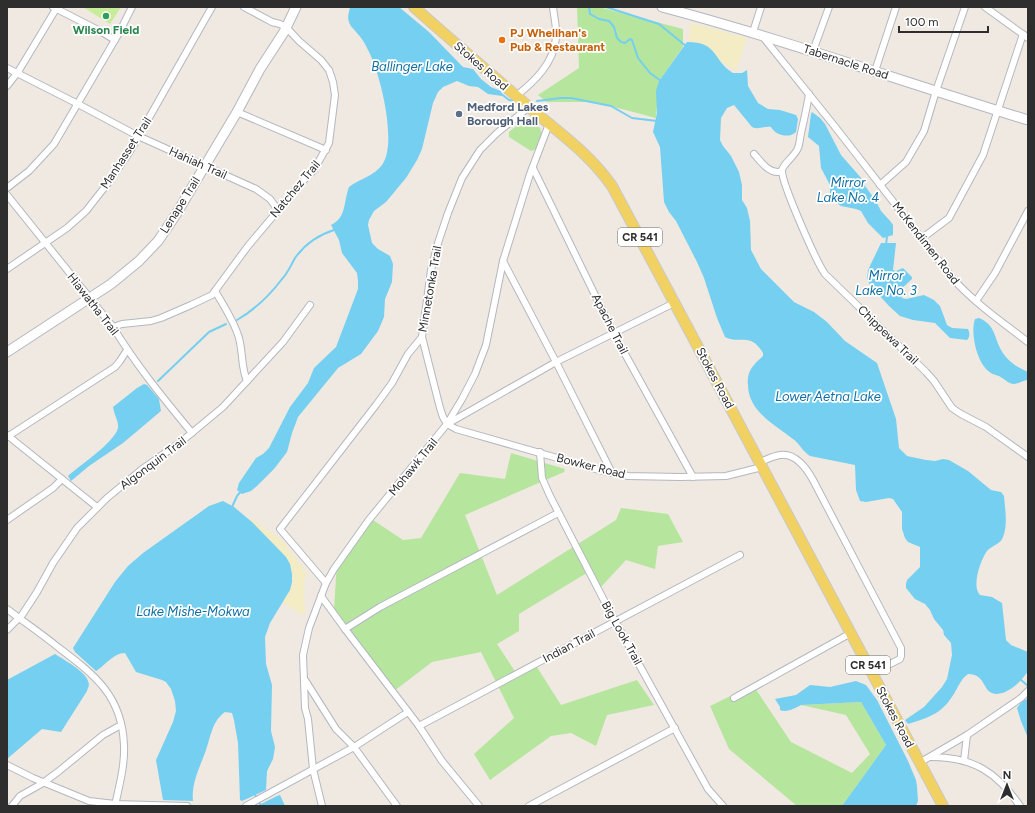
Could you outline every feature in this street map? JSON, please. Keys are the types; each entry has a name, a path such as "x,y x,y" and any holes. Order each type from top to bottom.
{"main road":[{"name":"Stokes Road","path":"414,7 583,152 599,168 612,186 676,302 943,806"}],"street":[{"path":"7,188 28,171 54,144 115,40 132,7"},
{"name":"Manhasset Trail","path":"7,270 67,228 86,211 118,169 212,7"},
{"name":"Natchez Trail","path":"113,327 118,324 151,321 161,318 212,295 231,267 278,210 314,170 329,143 335,95 332,76 321,60 299,41 286,27 272,22 244,7"},
{"name":"Lenape Trail","path":"7,352 115,281 139,261 158,240 169,225 237,112 296,7"},
{"path":"516,96 540,74 551,59 556,38 553,7"},
{"name":"Tabernacle Road","path":"662,7 691,11 753,32 763,37 813,51 1028,120"},
{"path":"753,32 761,7"},
{"path":"813,51 829,7"},
{"path":"876,71 896,7"},
{"path":"880,185 906,162 924,131 965,7"},
{"path":"921,239 949,218 983,155 1026,36 985,7"},
{"path":"7,86 18,72 55,8 115,40"},
{"name":"McKendimen Road","path":"763,37 954,280 965,292 1028,342"},
{"name":"Hahiah Trail","path":"7,68 18,72 138,136 256,189 270,199 278,210"},
{"path":"754,154 771,171 782,171 784,165 793,157 799,146 809,94"},
{"name":"Minnetonka Trail","path":"326,583 280,529 376,405 392,383 408,354 422,337 431,270 438,243 459,184 480,150 497,133 529,107"},
{"path":"237,112 326,150"},
{"name":"Mohawk Trail","path":"322,806 313,769 308,719 305,708 303,655 308,632 326,583 334,569 368,521 447,424 469,386 486,345 503,261 549,124"},
{"name":"Apache Trail","path":"533,168 614,334 693,477"},
{"name":"Chippewa Trail","path":"782,171 787,189 810,248 825,274 926,372 934,381 952,408 986,427 1028,457"},
{"name":"Hiawatha Trail","path":"7,195 113,327 127,350 192,433"},
{"path":"976,301 995,273 1028,211"},
{"path":"503,261 612,473"},
{"path":"215,291 234,323 239,339 242,367 246,381"},
{"path":"422,337 440,408 447,424 556,362 676,302"},
{"name":"Algonquin Trail","path":"7,630 19,618 37,592 50,568 77,528 97,507 141,470 192,433 223,407 283,342 310,305"},
{"path":"97,507 7,436 115,367 127,350"},
{"name":"Bowker Road","path":"447,424 456,429 612,473 646,476 726,476 761,465 778,455 784,454 793,457 805,468 813,480 901,648 902,656 896,661 872,673"},
{"name":"Big Look Trail","path":"540,452 542,478 558,513 615,621 708,789 723,806"},
{"path":"7,520 53,488 62,479"},
{"path":"345,629 380,607 558,513"},
{"name":"Indian Trail","path":"419,726 740,555"},
{"path":"321,596 419,726 442,761 479,806"},
{"path":"7,609 75,659 92,674 109,695 118,714 123,735 124,755 122,776 115,805"},
{"path":"734,698 851,633"},
{"path":"304,678 336,729 354,747 396,806"},
{"path":"919,763 967,735 1028,691"},
{"path":"246,806 354,747 408,712"},
{"path":"12,806 20,796 43,783 85,752 103,735 121,725"},
{"path":"529,806 675,728"},
{"path":"964,761 967,735"},
{"path":"930,757 946,757 964,761 983,769 994,775 1005,786 1020,806"},
{"path":"7,765 43,783 89,801 115,805 187,806"}],"green space":[{"name":"Wilson Field","path":"83,7 121,7 110,24"},
{"path":"577,7 599,7 683,29 683,47 659,81 656,118 595,102 547,102 538,95 579,68"},
{"path":"526,118 540,128 542,135 536,149 531,151 509,137 509,132"},
{"path":"511,453 565,469 564,472 465,515 497,595 616,520 621,508 668,514 683,542 658,546 655,569 626,560 600,588 590,571 519,614 519,631 497,644 516,673 535,664 561,705 637,680 654,705 607,715 596,746 571,733 551,736 490,780 474,754 514,718 481,652 432,662 394,691 334,609 337,562 373,520 403,540 421,538 460,473 505,479"},
{"path":"753,685 791,742 852,773 870,754 846,715 801,705 861,702 886,745 842,806 797,806 729,749 710,706"}],"sand":[{"path":"691,23 747,38 736,71 688,39"},
{"path":"249,517 282,540 307,573 304,580 305,616 282,602 293,584 292,569 287,558 250,520"}],"water":[{"name":"Ballinger Lake","path":"350,7 399,7 429,32 463,67 473,69 481,79 491,87 501,91 502,96 488,94 478,87 469,86 457,81 443,87 438,92 433,103 422,149 417,160 406,178 386,202 374,211 369,220 368,225 372,243 378,249 390,256 393,264 392,282 385,299 384,317 378,331 361,354 338,368 298,417 287,452 274,469 251,491 242,494 237,490 239,483 256,458 269,448 290,407 308,383 314,368 336,347 358,289 357,273 342,253 339,240 331,225 340,218 342,214 349,187 371,175 382,165 386,155 388,125 386,108 378,74 366,45 348,20"},
{"name":"Lower Aetna Lake","path":"687,42 705,45 710,48 721,63 733,73 742,73 747,70 748,86 758,103 768,109 780,110 796,115 798,119 796,132 786,136 779,134 771,127 752,127 734,105 727,108 721,118 720,140 731,156 739,172 742,185 742,200 747,208 750,221 751,250 761,269 794,302 814,312 827,322 845,341 877,363 896,419 899,448 907,456 935,461 943,459 949,460 968,471 991,490 1001,492 1004,496 1006,516 1005,532 1002,540 987,551 980,566 976,585 977,591 980,595 992,597 1002,603 1006,640 1011,645 1028,652 1028,671 1013,688 1008,691 997,694 992,693 987,689 981,679 974,675 968,674 962,680 946,705 941,710 923,719 908,724 905,720 924,707 942,687 947,679 952,655 951,643 944,635 943,630 934,619 930,610 925,604 915,599 906,588 907,580 920,567 920,547 908,542 905,538 902,529 902,512 893,499 889,498 866,502 860,501 856,490 855,465 810,456 795,441 771,423 757,410 749,394 748,380 751,369 763,356 763,353 754,342 749,340 735,340 725,337 697,262 676,221 664,202 660,147 653,132 657,113 656,91 659,81"},
{"name":"Mirror Lake No. 4","path":"812,112 825,124 841,155 862,179 881,211 893,225 893,235 883,238 868,223 861,211 841,206 835,202 830,194 830,185 821,168 819,146 808,137"},
{"name":"Mirror Lake No. 3","path":"881,243 896,243 893,270 896,271 903,268 912,277 912,279 899,291 902,298 906,299 924,295 934,300 940,306 947,325 952,328 968,329 969,338 967,340 950,338 935,323 913,320 900,316 870,285 867,279 868,270"},
{"path":"979,318 988,323 991,327 1002,352 1008,360 1019,368 1028,372 1028,380 1013,384 986,369 978,356 974,340 973,332 975,319"},
{"path":"144,384 147,385 159,399 161,411 123,443 89,466 71,481 68,476 104,447 115,434 118,426 113,407"},
{"name":"Lake Mishe-Mokwa","path":"223,501 234,507 252,522 286,557 290,564 292,574 290,590 270,623 265,637 266,664 272,685 271,731 275,747 273,759 267,771 266,790 242,801 240,800 238,743 232,713 225,712 217,720 212,729 193,788 193,801 163,800 156,760 173,722 176,711 175,701 171,689 166,682 162,680 136,672 125,653 113,657 96,671 75,652 73,648 115,582 128,566 143,553 209,506"},
{"path":"55,654 83,673 89,682 87,691 61,732 42,729 7,759 7,680"},
{"path":"856,681 866,685 877,700 908,761 916,780 918,801 916,806 842,806 886,745 861,702 801,705 791,710 783,711 780,710 780,707 775,699 796,695 810,685 830,687"},
{"path":"1028,699 1028,738 1017,708 1023,700"},
{"path":"280,795 285,806 257,806 277,796"}],"waterway":[{"path":"589,7 590,14 599,19 609,21 614,27 617,38 621,42 625,43 630,39 632,40 638,58 650,73 661,81"},
{"path":"606,7 659,24 686,46"},
{"path":"500,93 509,100 514,101"},
{"path":"537,101 571,98 611,106 632,118 657,121"},
{"path":"237,320 256,307 272,291 286,274 295,258 303,248 317,237 334,230"},
{"path":"886,245 887,236"},
{"path":"158,381 209,332 226,324"},
{"path":"232,507 237,496 242,490"},
{"path":"1020,679 1028,686"},
{"path":"254,793 261,806"}],"place":[{"name":"Wilson Field","path":"106,16"},
{"name":"PJ Whelihan's Pub & Restaurant","path":"502,40"},
{"name":"Medford Lakes Borough Hall","path":"459,114"}]}
